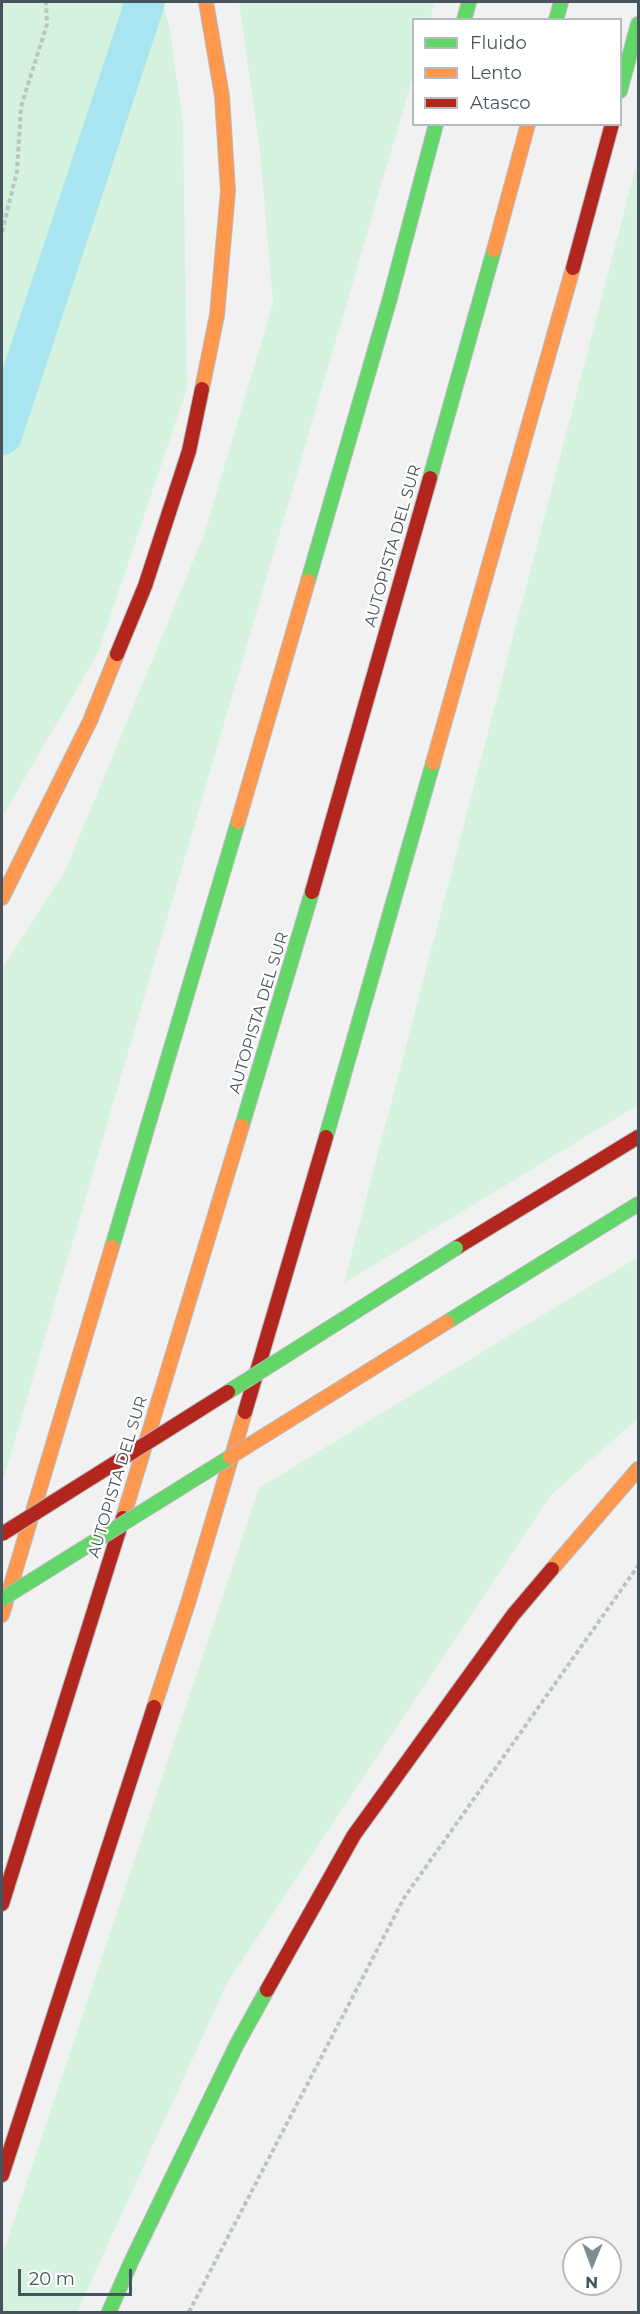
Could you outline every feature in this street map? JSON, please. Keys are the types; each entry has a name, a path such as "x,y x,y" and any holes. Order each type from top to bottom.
{"highway":[{"path":"2,898 90,721 145,586 189,451 217,315 228,191 222,96 206,2"},
{"path":"465,18 469,2"},
{"path":"557,18 561,2"},
{"path":"622,87 639,24"},
{"path":"2,1615 193,979 390,298 435,126"},
{"name":"AUTOPISTA DEL SUR","path":"2,1904 281,1000 475,321 527,126"},
{"path":"2,2175 188,1603 360,1022 553,342 611,126"},
{"path":"2,1534 456,1248 639,1137"},
{"path":"2,1599 639,1204"},
{"path":"109,2313 237,2044 354,1835 513,1615 639,1470"}],"path":[{"path":"2,232 17,171 21,107 47,24 46,2"},
{"path":"189,2313 404,1898 639,1566"}],"green space":[{"path":"2,2 163,2 170,30 183,125 187,388 98,653 2,817"},
{"path":"239,2 435,2 430,18 412,18 412,79 2,1484 2,969 66,869 204,535 273,303 260,151"},
{"path":"638,159 638,1105 344,1283"},
{"path":"638,1257 638,1418 550,1496 227,1983 77,2312 2,2312 2,2256 259,1488"}],"waterway":[{"path":"2,435 145,2"}],"traffic: fast":[{"path":"465,18 469,2"},
{"path":"557,18 561,2"},
{"path":"622,84 638,24"},
{"path":"308,581 390,298 435,126"},
{"path":"430,478 494,250"},
{"path":"326,1137 433,763"},
{"path":"112,1247 238,822"},
{"path":"242,1126 312,892"},
{"path":"447,1322 638,1204"},
{"path":"228,1392 456,1248"},
{"path":"2,1599 230,1457"},
{"path":"109,2312 237,2044 267,1990"}],"traffic: slow":[{"path":"202,389 217,315 228,191 222,96 206,2"},
{"path":"494,250 527,126"},
{"path":"433,763 573,268"},
{"path":"238,822 308,581"},
{"path":"2,898 90,721 117,654"},
{"path":"123,1518 242,1126"},
{"path":"2,1615 112,1247"},
{"path":"230,1457 447,1322"},
{"path":"154,1707 188,1603 245,1412"},
{"path":"552,1569 638,1469"}],"traffic: jam":[{"path":"573,268 611,126"},
{"path":"117,654 145,586 189,451 202,389"},
{"path":"312,892 430,478"},
{"path":"245,1412 326,1137"},
{"path":"456,1248 638,1137"},
{"path":"2,1534 228,1392"},
{"path":"2,1904 123,1518"},
{"path":"267,1990 354,1835 513,1615 552,1569"},
{"path":"2,2175 154,1707"}]}
